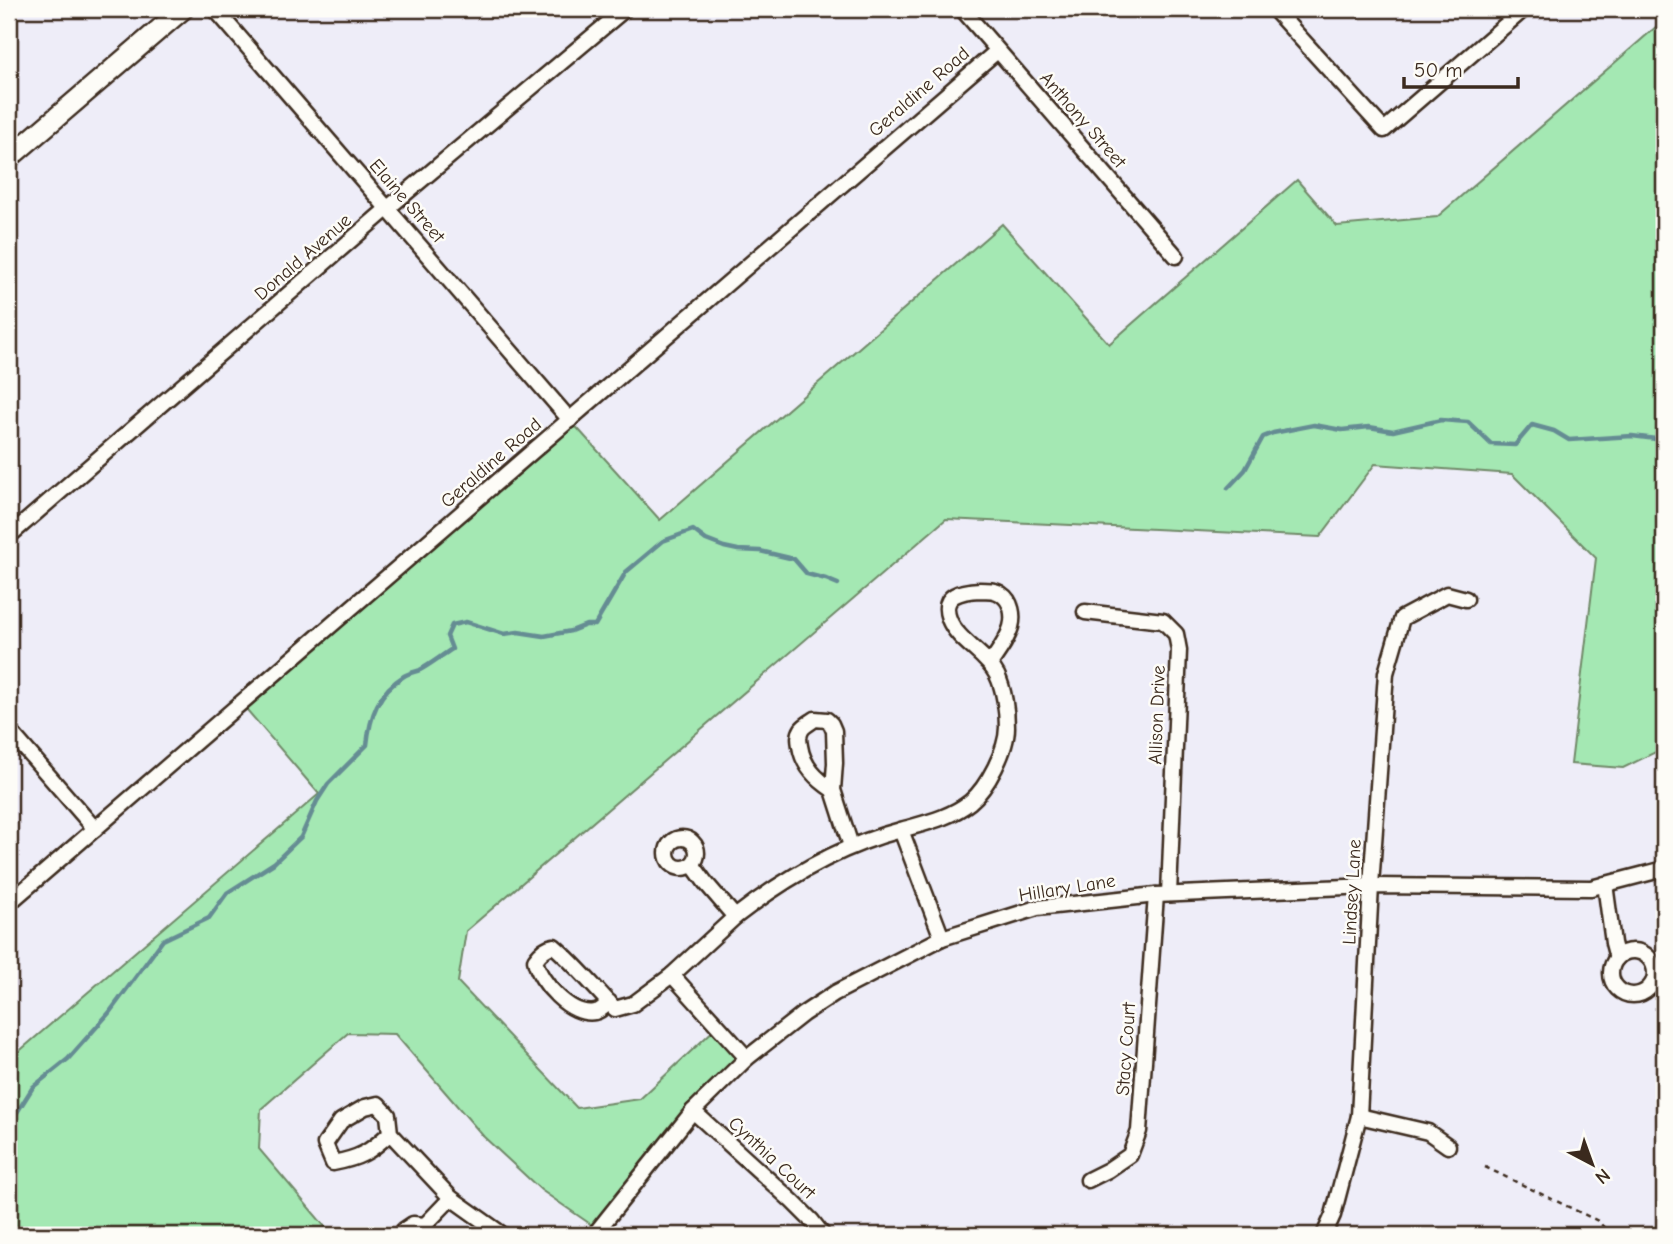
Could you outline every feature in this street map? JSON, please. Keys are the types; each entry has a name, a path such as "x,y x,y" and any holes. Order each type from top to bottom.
{"main road":[{"path":"9,158 183,9"}],"street":[{"name":"Elaine Street","path":"215,9 570,420"},
{"name":"Donald Avenue","path":"9,536 388,208 625,9"},
{"name":"Anthony Street","path":"962,9 1176,256"},
{"path":"1274,9 1384,130 1524,9"},
{"name":"Geraldine Road","path":"9,903 997,51"},
{"path":"609,1002 595,1012 571,1007 560,999 540,976 535,960 538,955 554,946 609,1002 615,1009 633,1004 672,975 735,917 768,891 799,872 874,837 947,817 970,802 996,765 1007,729 998,676 948,616 947,607 950,600 963,591 985,590 1002,594 1013,613 1008,636 990,664"},
{"name":"Lindsey Lane","path":"1324,1235 1333,1215 1359,1116 1386,673 1402,618 1447,594 1466,599"},
{"name":"Allison Drive","path":"1084,612 1163,621 1176,634 1179,650 1162,894"},
{"path":"9,730 95,829"},
{"path":"833,790 851,846"},
{"path":"901,830 942,938"},
{"path":"692,864 735,917"},
{"name":"Hillary Lane","path":"594,1235 693,1111 747,1058 803,1014 835,993 942,938 1037,908 1162,894 1371,886 1591,888 1664,869"},
{"path":"1605,884 1617,958"},
{"name":"Stacy Court","path":"1088,1180 1130,1155 1139,1131 1162,894"},
{"path":"672,975 747,1058"},
{"path":"390,1133 360,1156 333,1163 325,1144 341,1121 365,1107 378,1104 388,1115 390,1133 451,1198 503,1235"},
{"name":"Cynthia Court","path":"693,1111 792,1201 823,1235"},
{"path":"1359,1116 1428,1132 1448,1146"},
{"path":"402,1235 404,1230 414,1224 426,1230 451,1198"}],"path":[{"path":"1485,1167 1598,1221 1611,1235"}],"green space":[{"path":"1664,20 1664,748 1623,768 1571,764 1596,558 1512,474 1375,464 1320,537 946,519 466,931 458,982 577,1108 640,1099 718,1026 747,1058 599,1230 541,1190 484,1137 395,1034 348,1033 261,1109 259,1149 332,1235 9,1235 9,1060 319,794 241,703 570,420 660,520 1002,224 1109,344 1297,180 1337,226 1437,217"}],"waterway":[{"path":"1228,488 1245,470 1263,437 1314,425 1342,430 1369,427 1393,431 1441,420 1468,422 1491,444 1515,445 1532,425 1554,431 1569,440 1632,436 1664,440"},
{"path":"9,1125 33,1087 68,1059 109,1013 163,940 209,918 227,893 274,863 301,837 328,784 367,745 370,724 382,697 395,682 420,670 452,649 447,636 452,625 466,622 504,634 518,632 544,636 595,625 626,572 663,541 693,530 706,540 724,547 760,551 794,559 807,574 838,584"}]}
